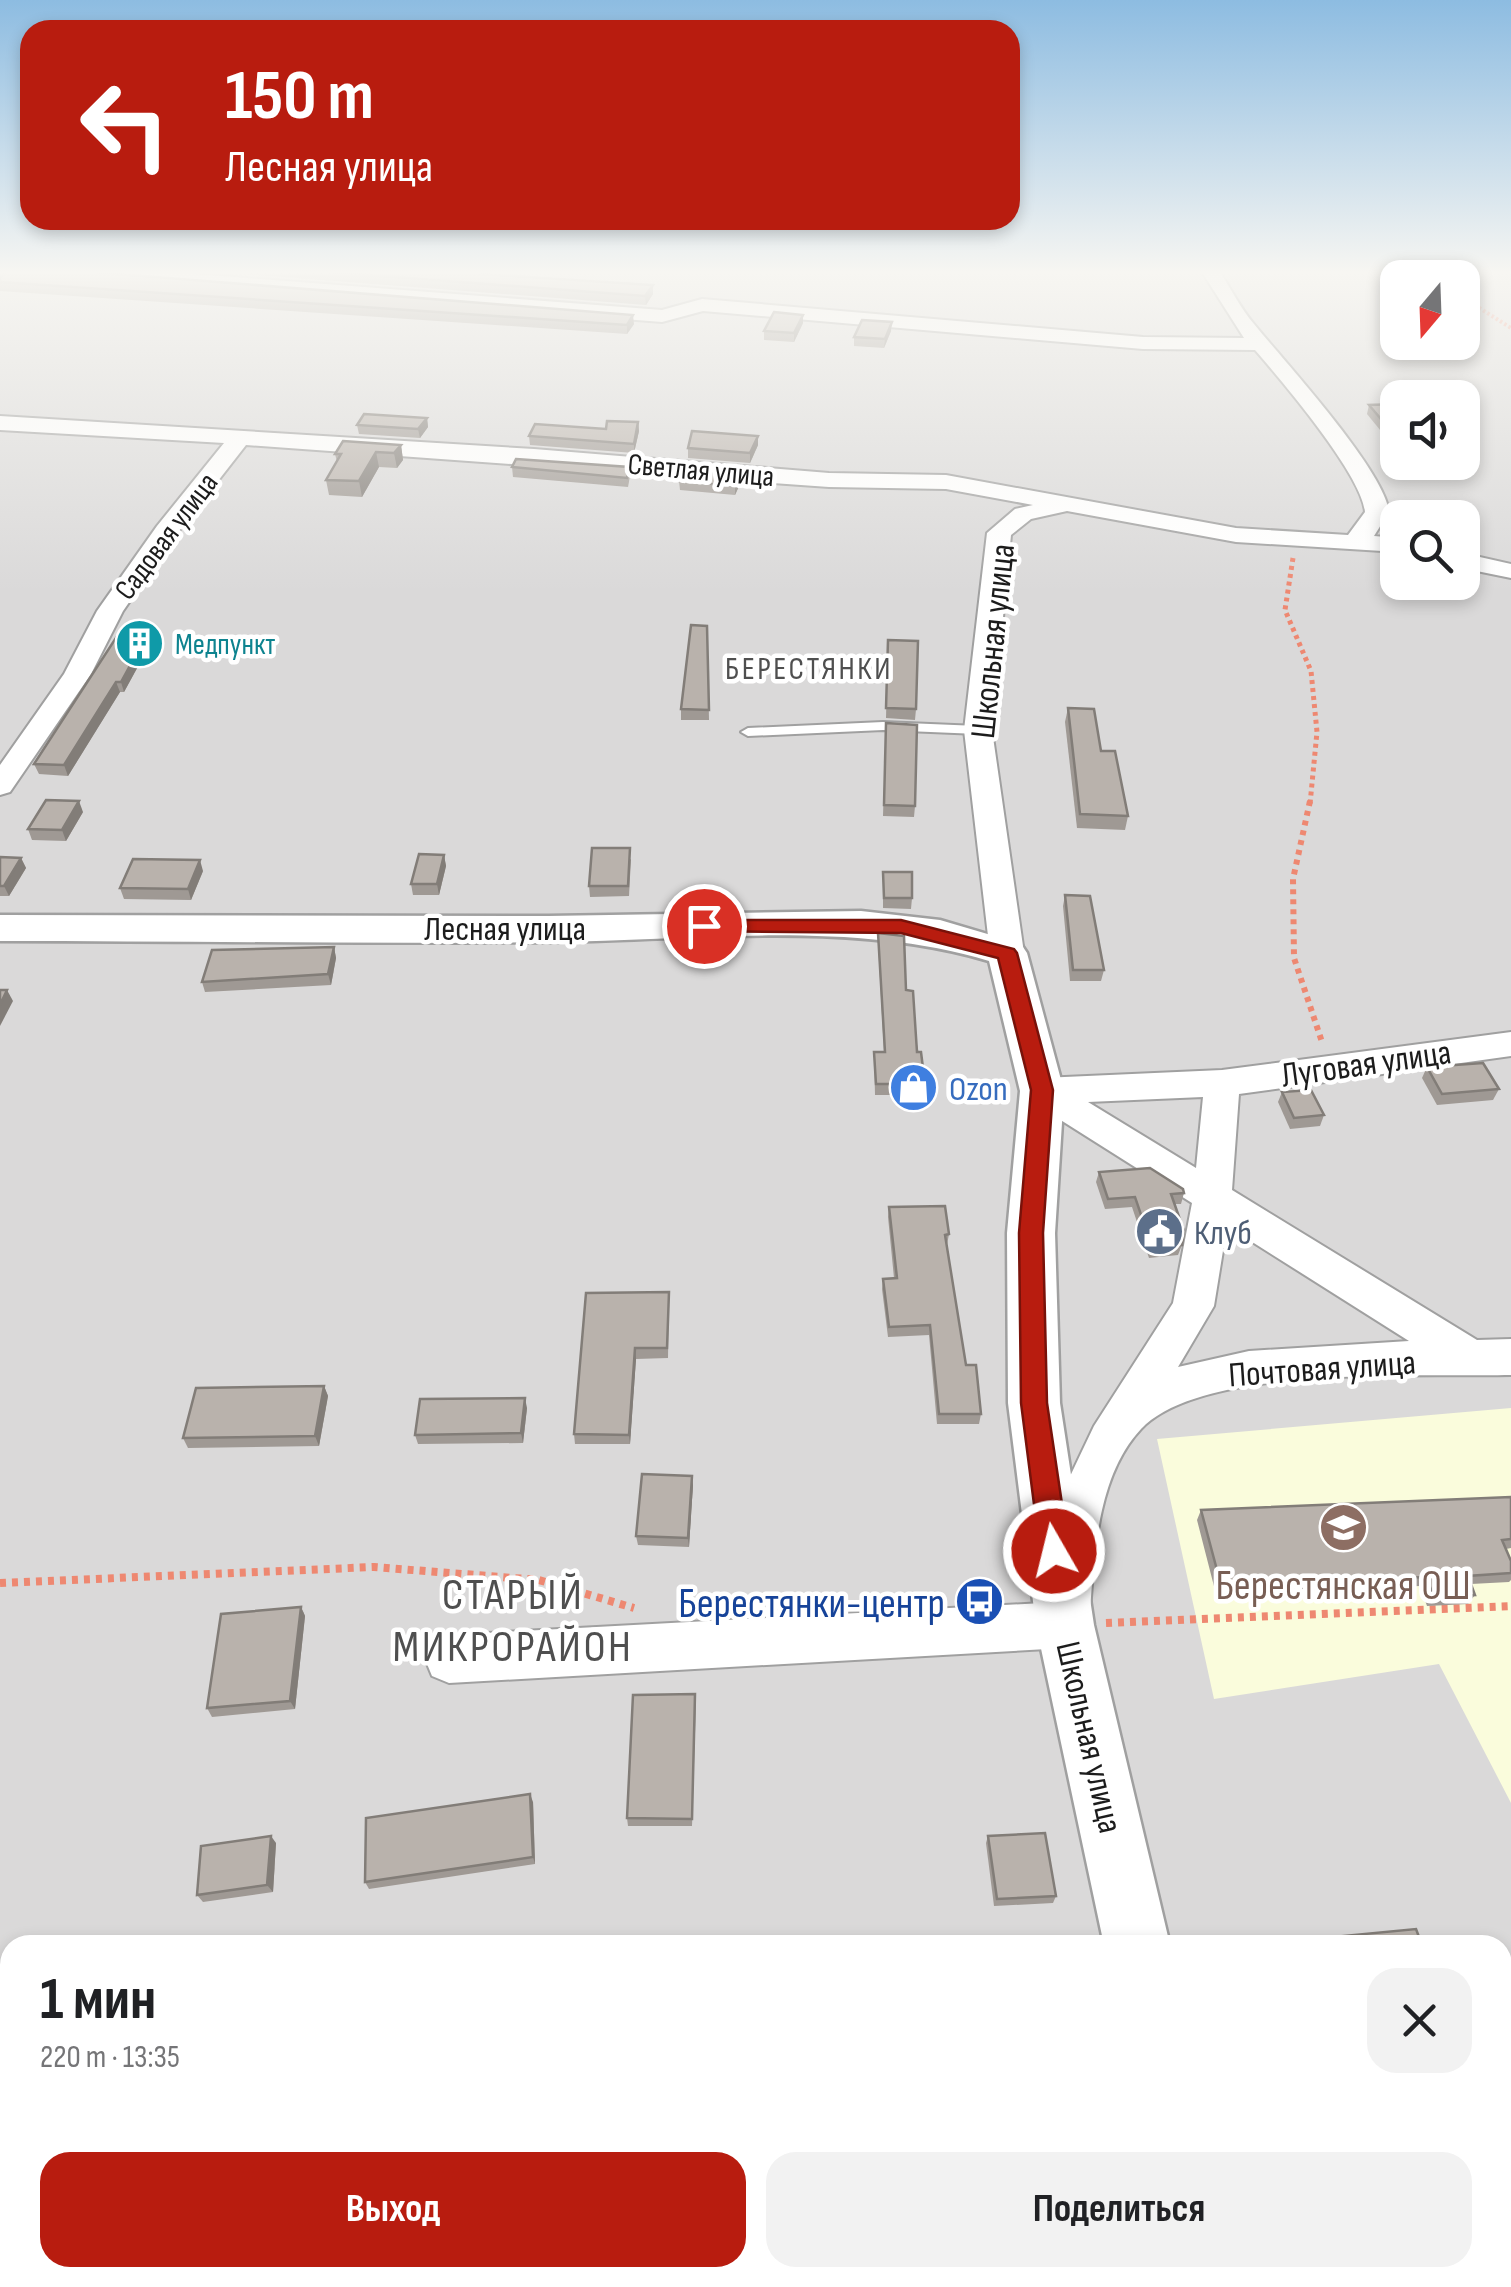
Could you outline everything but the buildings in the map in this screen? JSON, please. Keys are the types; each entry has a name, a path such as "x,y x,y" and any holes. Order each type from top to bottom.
{"street":[{"path":"1290,379 1379,506 1377,522 1356,540"},
{"name":"Светлая улица","path":"0,422 534,456 829,480 946,482 1236,536 1380,543"},
{"name":"Садовая улица","path":"0,786 77,674 110,612 166,531 239,440"},
{"name":"Школьная улица","path":"1068,505 1023,514 998,534 978,730 1007,953 1042,1090 1031,1233 1034,1403 1065,1625 1134,1935"},
{"path":"1480,564 1511,571"},
{"name":"Лесная улица","path":"0,928 861,924 940,934 1007,953"},
{"name":"Луговая улица","path":"1042,1090 1222,1083 1511,1044"},
{"path":"1128,1412 1193,1306 1212,1198 1222,1083"},
{"path":"1042,1090 1212,1198 1491,1358"},
{"name":"Почтовая улица","path":"1065,1625 1074,1540 1085,1491 1105,1446 1128,1412 1163,1389 1218,1372 1287,1363 1491,1358"},
{"path":"450,1659 1065,1625"}],"lane":[{"path":"748,732 868,726 978,730"}],"path":[{"path":"1296,542 1286,610 1312,671 1317,732 1314,784 1293,880 1294,958 1331,1068"},
{"path":"0,1583 374,1567 539,1580 654,1614"},
{"path":"1065,1625 1511,1606"}],"shaded area":[{"name":"БЕРЕСТЯНКИ","path":"0,379 1511,379 1511,1935 0,1935"},
{"name":"Берестянская ОШ","path":"1511,1408 1511,1803 1439,1664 1214,1699 1157,1439"}],"place":[{"name":"Медпункт","path":"140,644"},
{"name":"Ozon","path":"914,1088"},
{"name":"Клуб","path":"1159,1232"},
{"name":"Берестянская ОШ","path":"1343,1528"},
{"name":"Берестянки-центр","path":"980,1602"}],"district":[{"name":"БЕРЕСТЯНКИ","path":"809,668"},
{"name":"СТАРЫЙ МИКРОРАЙОН","path":"513,1619"}],"route":[{"path":"704,926 901,927 1007,953 1042,1090 1031,1233 1034,1403 1054,1551"}]}
